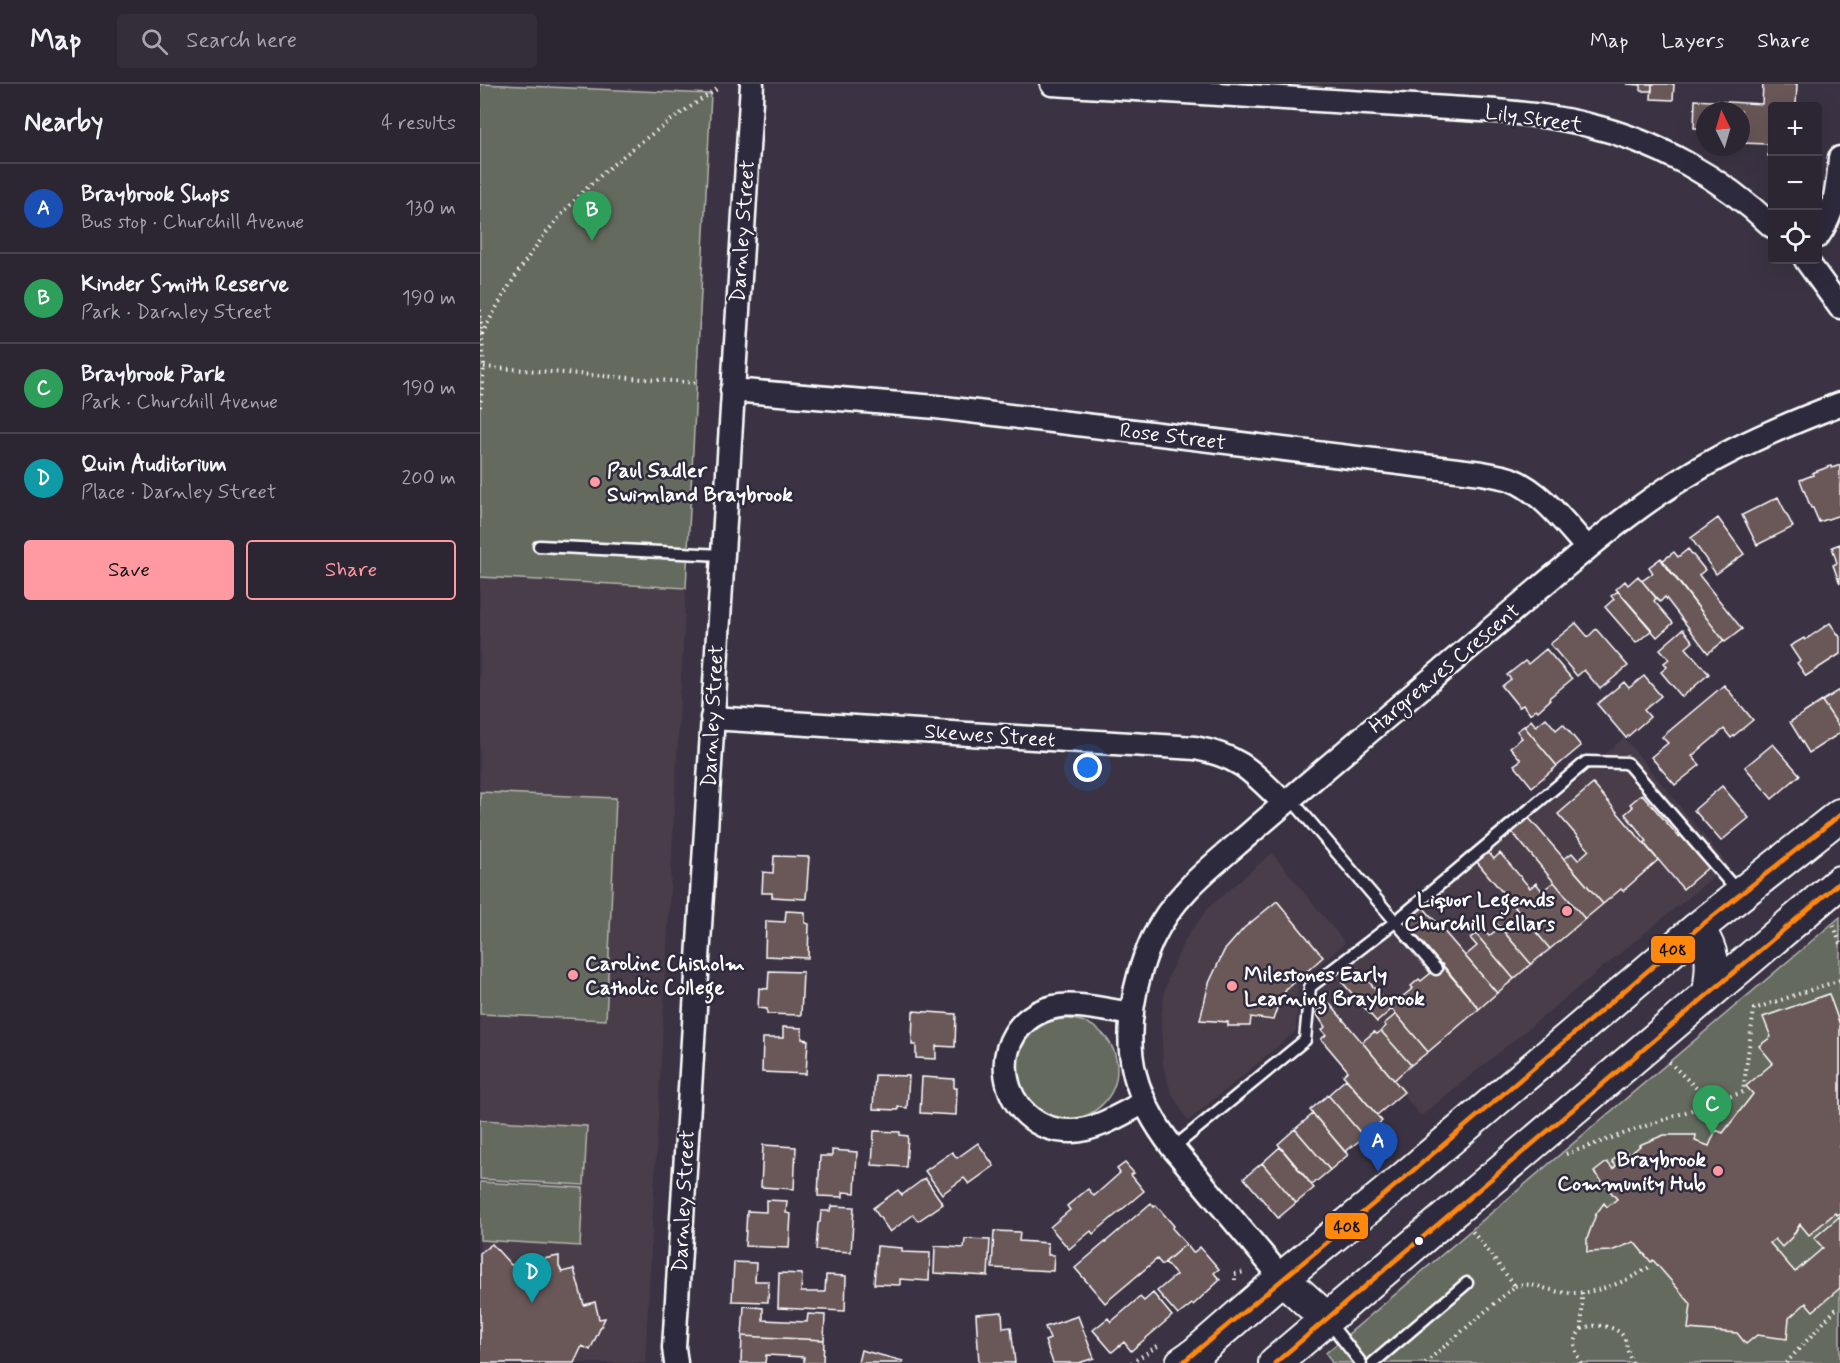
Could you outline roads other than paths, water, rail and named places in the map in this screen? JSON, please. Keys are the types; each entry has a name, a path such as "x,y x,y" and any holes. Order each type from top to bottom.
{"main road":[{"path":"1182,1363 1402,1180 1698,928 1840,815"},
{"path":"1275,1363 1840,882"},
{"path":"1698,928 1709,945 1713,963 1709,993"},
{"name":"Hargreaves Crescent","path":"1282,1278 1327,1319"}],"street":[{"name":"Darnley Street","path":"674,1358 752,84"},
{"name":"Lily Street","path":"1052,84 1122,86 1497,111 1542,116 1589,125 1633,139 1684,162 1724,187 1768,222"},
{"path":"1822,230 1835,203 1840,158"},
{"path":"1809,264 1840,308"},
{"name":"Rose Street","path":"732,390 936,407 1482,473 1509,479 1524,486 1557,513 1587,548"},
{"name":"Hargreaves Crescent","path":"1282,1278 1158,1128 1134,1073 1131,1041 1132,1014 1138,978 1152,940 1168,912 1186,890 1287,801 1587,548 1642,505 1687,476 1743,446 1840,404"},
{"name":"Skewes Street","path":"712,718 1196,748 1217,752 1235,759 1287,801"},
{"path":"1132,1014 1076,1006 1055,1006 1040,1012 1026,1022 1014,1036 1006,1055 1005,1072 1008,1088 1017,1106 1036,1121 1054,1129 1073,1131 1095,1126 1145,1102"}],"lane":[{"path":"539,546 722,555"},
{"path":"1173,1148 1305,1040 1310,987 1395,922 1586,762 1627,763 1740,894"},
{"path":"1287,801 1436,969"},
{"path":"1373,1363 1467,1282"},
{"path":"1327,1319 1361,1363"}],"place":[{"name":"Kinder Smith Reserve","path":"592,241"},
{"name":"Paul Sadler Swimland Braybrook","path":"595,482"},
{"name":"Liquor Legends Churchill Cellars","path":"1567,911"},
{"name":"Caroline Chisholm Catholic College","path":"573,975"},
{"name":"Milestones Early Learning Braybrook","path":"1232,986"},
{"name":"Braybrook Park","path":"1712,1135"},
{"name":"Braybrook Community Hub","path":"1718,1171"},
{"name":"Braybrook Shops","path":"1378,1172"},
{"name":"Quin Auditorium","path":"532,1303"}]}
